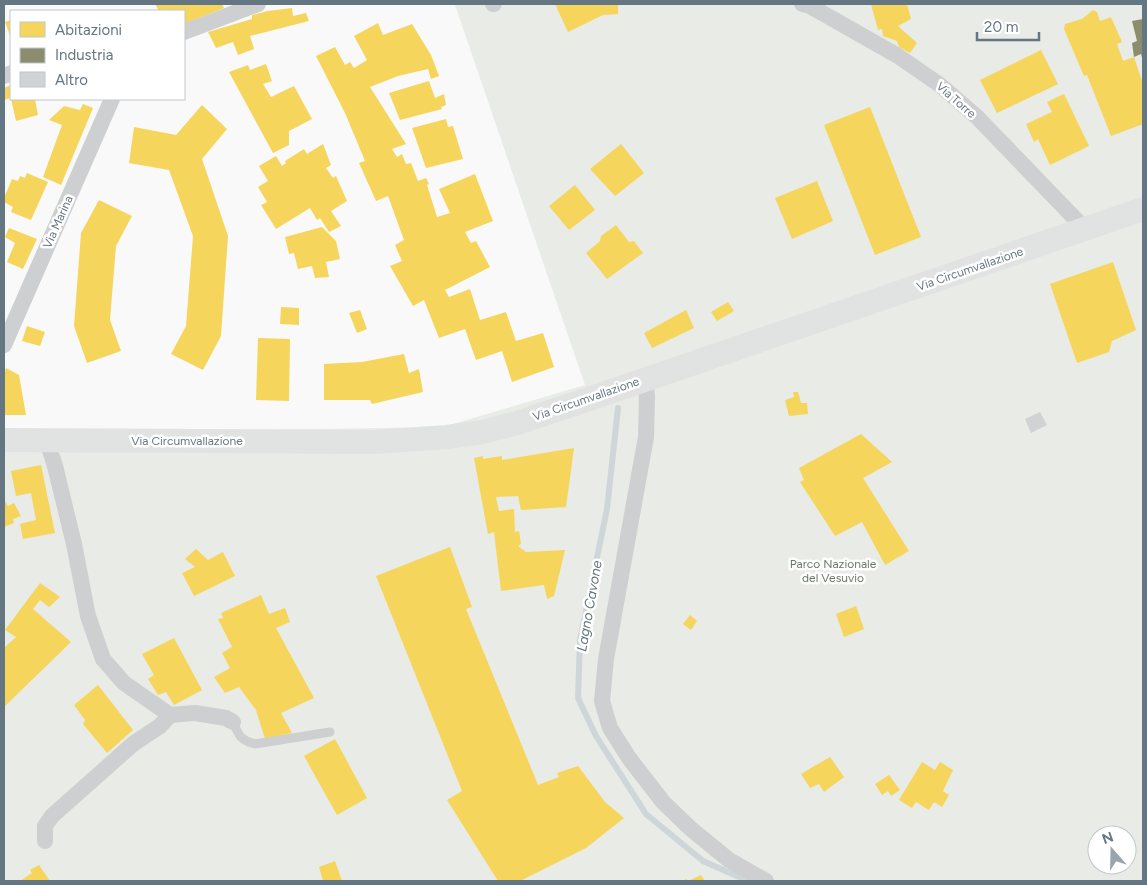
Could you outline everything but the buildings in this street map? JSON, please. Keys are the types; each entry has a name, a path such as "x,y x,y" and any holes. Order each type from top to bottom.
{"main road":[{"name":"Via Circumvallazione","path":"4,440 374,442 447,438 482,432 517,423 586,400 1143,209"}],"street":[{"path":"185,31 231,8 258,4"},
{"name":"Via Torre","path":"802,4 810,6 898,56 940,85 976,117 1085,229"},
{"name":"Via Marina","path":"4,345 112,100"},
{"path":"635,383 647,397 646,437 606,659 602,701 610,728 629,758 664,802 690,829 729,860 766,881"},
{"path":"47,441 74,544 88,616 103,659 124,683 170,715 195,713 226,718 234,722"},
{"path":"45,841 45,826 52,816 133,744 160,726 170,715"}],"lane":[{"path":"234,722 239,736 255,744 330,732"}],"green space":[{"name":"Parco Nazionale del Vesuvio","path":"453,4 1143,4 1143,881 4,881 4,434 443,427 585,385 455,5"}],"waterway":[{"name":"Lagno Cavone","path":"618,408 607,509 580,640 578,698 596,736 646,814 703,861 748,881"}]}
